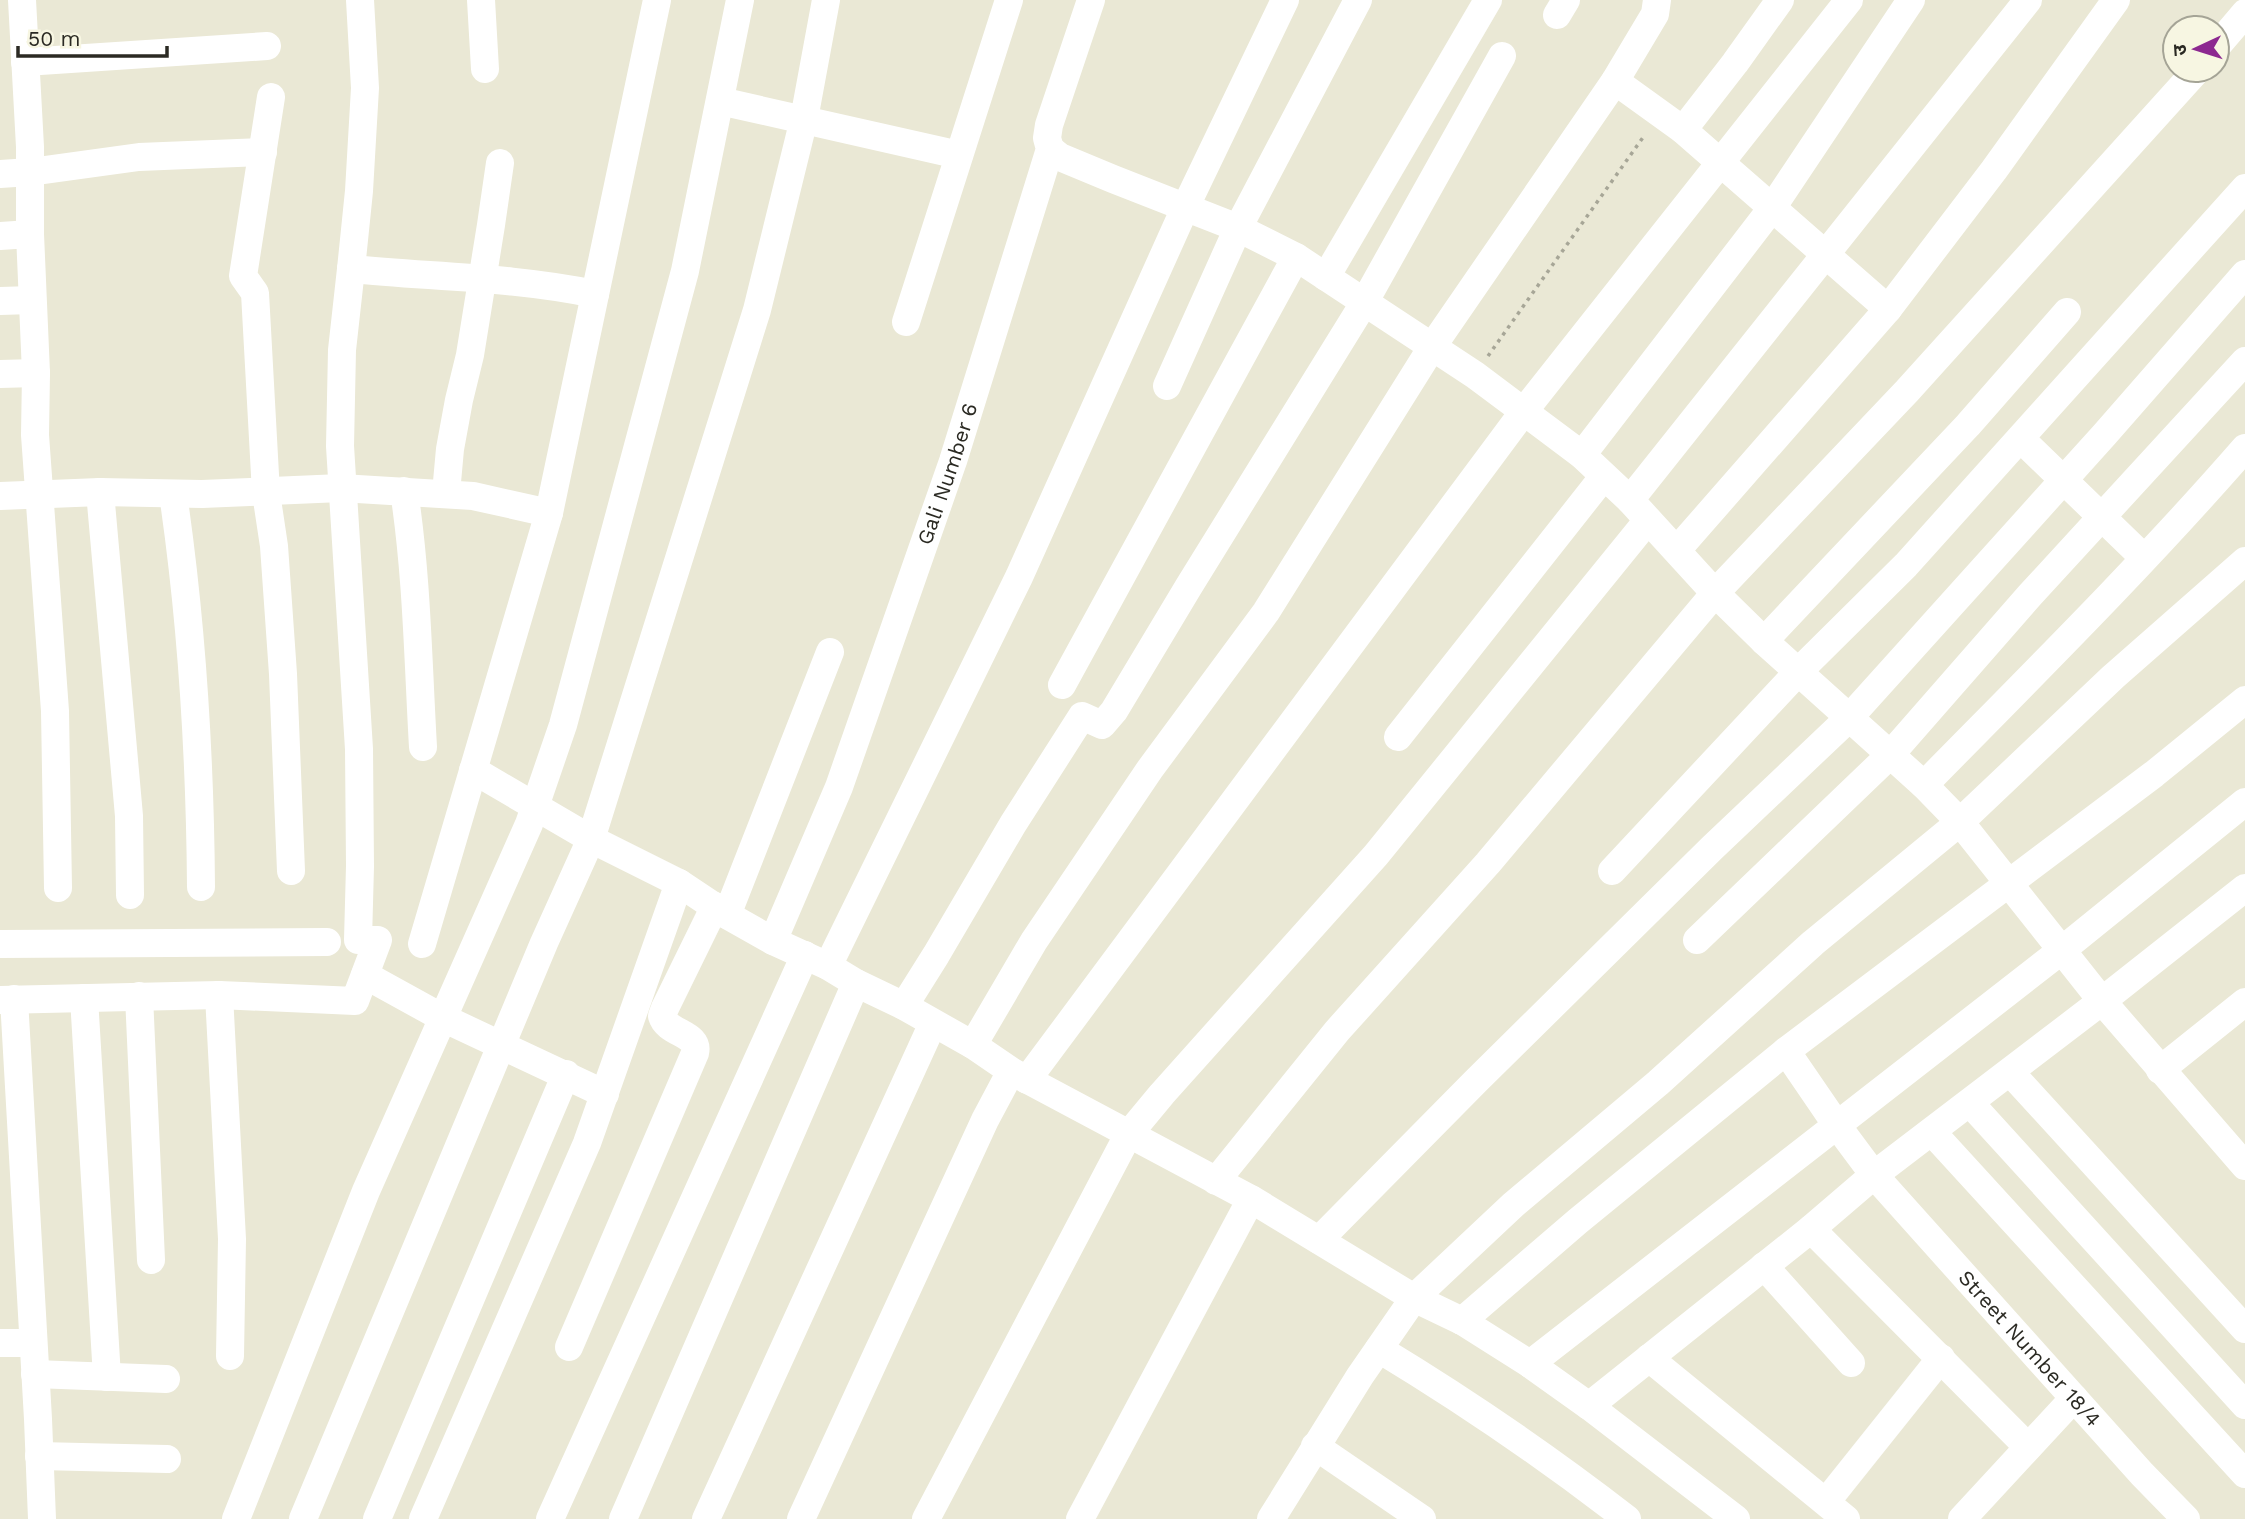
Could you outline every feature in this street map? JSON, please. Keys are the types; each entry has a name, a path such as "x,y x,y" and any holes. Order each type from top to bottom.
{"street":[{"path":"22,0 30,172 36,373 35,435 55,710 58,888"},
{"path":"42,1519 33,1343 9,1067 7,999 219,995 355,1001 378,940 358,940 359,749 341,488 342,350 359,191 365,88 360,0"},
{"path":"481,0 485,69"},
{"path":"422,944 548,513 657,0"},
{"path":"236,1519 366,1191 529,824 563,725 681,284 740,0"},
{"path":"303,1519 544,943 591,839 757,310 804,119 826,0"},
{"path":"906,322 1009,0"},
{"name":"Gali Number 6","path":"773,941 839,787 953,461 1050,149 1047,138 1049,125 1091,0"},
{"path":"550,1519 817,960 1019,577 1185,208 1285,0"},
{"path":"1167,386 1238,228 1358,0"},
{"path":"1326,277 1488,0"},
{"path":"973,1045 1034,941 1150,769 1266,612 1432,347 1615,81 1655,14 1657,0"},
{"path":"1682,130 1780,0"},
{"path":"801,1519 985,1120 1524,411 1849,0"},
{"path":"1583,455 1772,208 1911,0"},
{"path":"1629,500 2028,0"},
{"path":"1677,550 1888,309 1994,170 2116,0"},
{"path":"2231,30 2245,13"},
{"path":"25,62 267,46"},
{"path":"904,1006 1013,824 1082,716 1102,725 1114,711 1364,303 1502,56"},
{"path":"1615,81 1682,130 1888,309"},
{"path":"1216,1181 1338,1031 1488,863 1715,593 1908,391 2184,84"},
{"path":"271,97 243,276 255,293 265,493 274,546 280,615 291,871"},
{"path":"720,101 959,155"},
{"path":"1050,149 1060,157 1238,228 1296,257 1475,375 1583,455 1764,641 1924,785 1960,822 2102,1001 2245,1166"},
{"path":"0,174 139,157 263,152"},
{"path":"446,494 450,449 470,355 500,163"},
{"path":"1612,871 1799,671 1906,565 2245,188"},
{"path":"0,236 30,234"},
{"path":"1062,685 1296,257"},
{"path":"351,269 553,285 595,294"},
{"path":"1319,1240 1712,848 1849,718 2245,274"},
{"path":"0,301 32,300"},
{"path":"1764,641 1968,425 2067,312"},
{"path":"1697,940 1890,755 2030,595 2245,361"},
{"path":"0,374 36,373"},
{"path":"2021,439 2144,558"},
{"path":"1924,785 2144,558 2245,448"},
{"path":"1398,737 1604,476"},
{"path":"0,496 100,492 265,493 341,488 473,496 548,513"},
{"path":"404,491 416,589 423,747"},
{"path":"100,492 129,816 130,895"},
{"path":"173,494 187,605 201,825 201,887"},
{"path":"926,1519 1128,1135 1376,855 1648,520"},
{"path":"1271,1519 1315,1446 1414,1298 1513,1205 1658,1083 1813,943 1960,822 2113,677 2245,561"},
{"path":"569,1348 695,1053 694,1041 663,1021 665,1007 721,911 830,652"},
{"path":"1462,1321 1578,1221 1786,1051 2009,881 2154,775 2245,700"},
{"path":"473,770 591,839 679,883 773,941 817,960 904,1006 973,1045 1019,1076 1251,1199 1414,1298 1462,1321 1589,1406 1736,1519"},
{"path":"1530,1364 2062,950 2245,802"},
{"path":"423,1519 587,1143 679,883"},
{"path":"1589,1406 1811,1229 1874,1175 2245,888"},
{"path":"0,944 327,942"},
{"path":"365,975 443,1018 605,1094"},
{"path":"623,1519 856,982"},
{"path":"219,995 232,1239 230,1356"},
{"path":"139,996 151,1260"},
{"path":"84,998 107,1377"},
{"path":"2160,1070 2245,1002"},
{"path":"706,1519 933,1023"},
{"name":"Street Number 18/4","path":"1786,1051 1874,1175 2186,1519"},
{"path":"2010,1072 2245,1329"},
{"path":"377,1519 566,1074"},
{"path":"1970,1103 2245,1405"},
{"path":"1932,1132 2245,1474"},
{"path":"1080,1519 1251,1199"},
{"path":"1811,1229 2028,1447"},
{"path":"1764,1266 1851,1363"},
{"path":"0,1343 33,1343"},
{"path":"1379,1349 1428,1378 1543,1455 1626,1519"},
{"path":"1649,1358 1836,1511 1941,1358"},
{"path":"35,1374 166,1379"},
{"path":"1962,1519 2074,1398"},
{"path":"1315,1446 1422,1519"},
{"path":"39,1456 167,1459"}],"path":[{"path":"1475,375 1644,135"}]}
